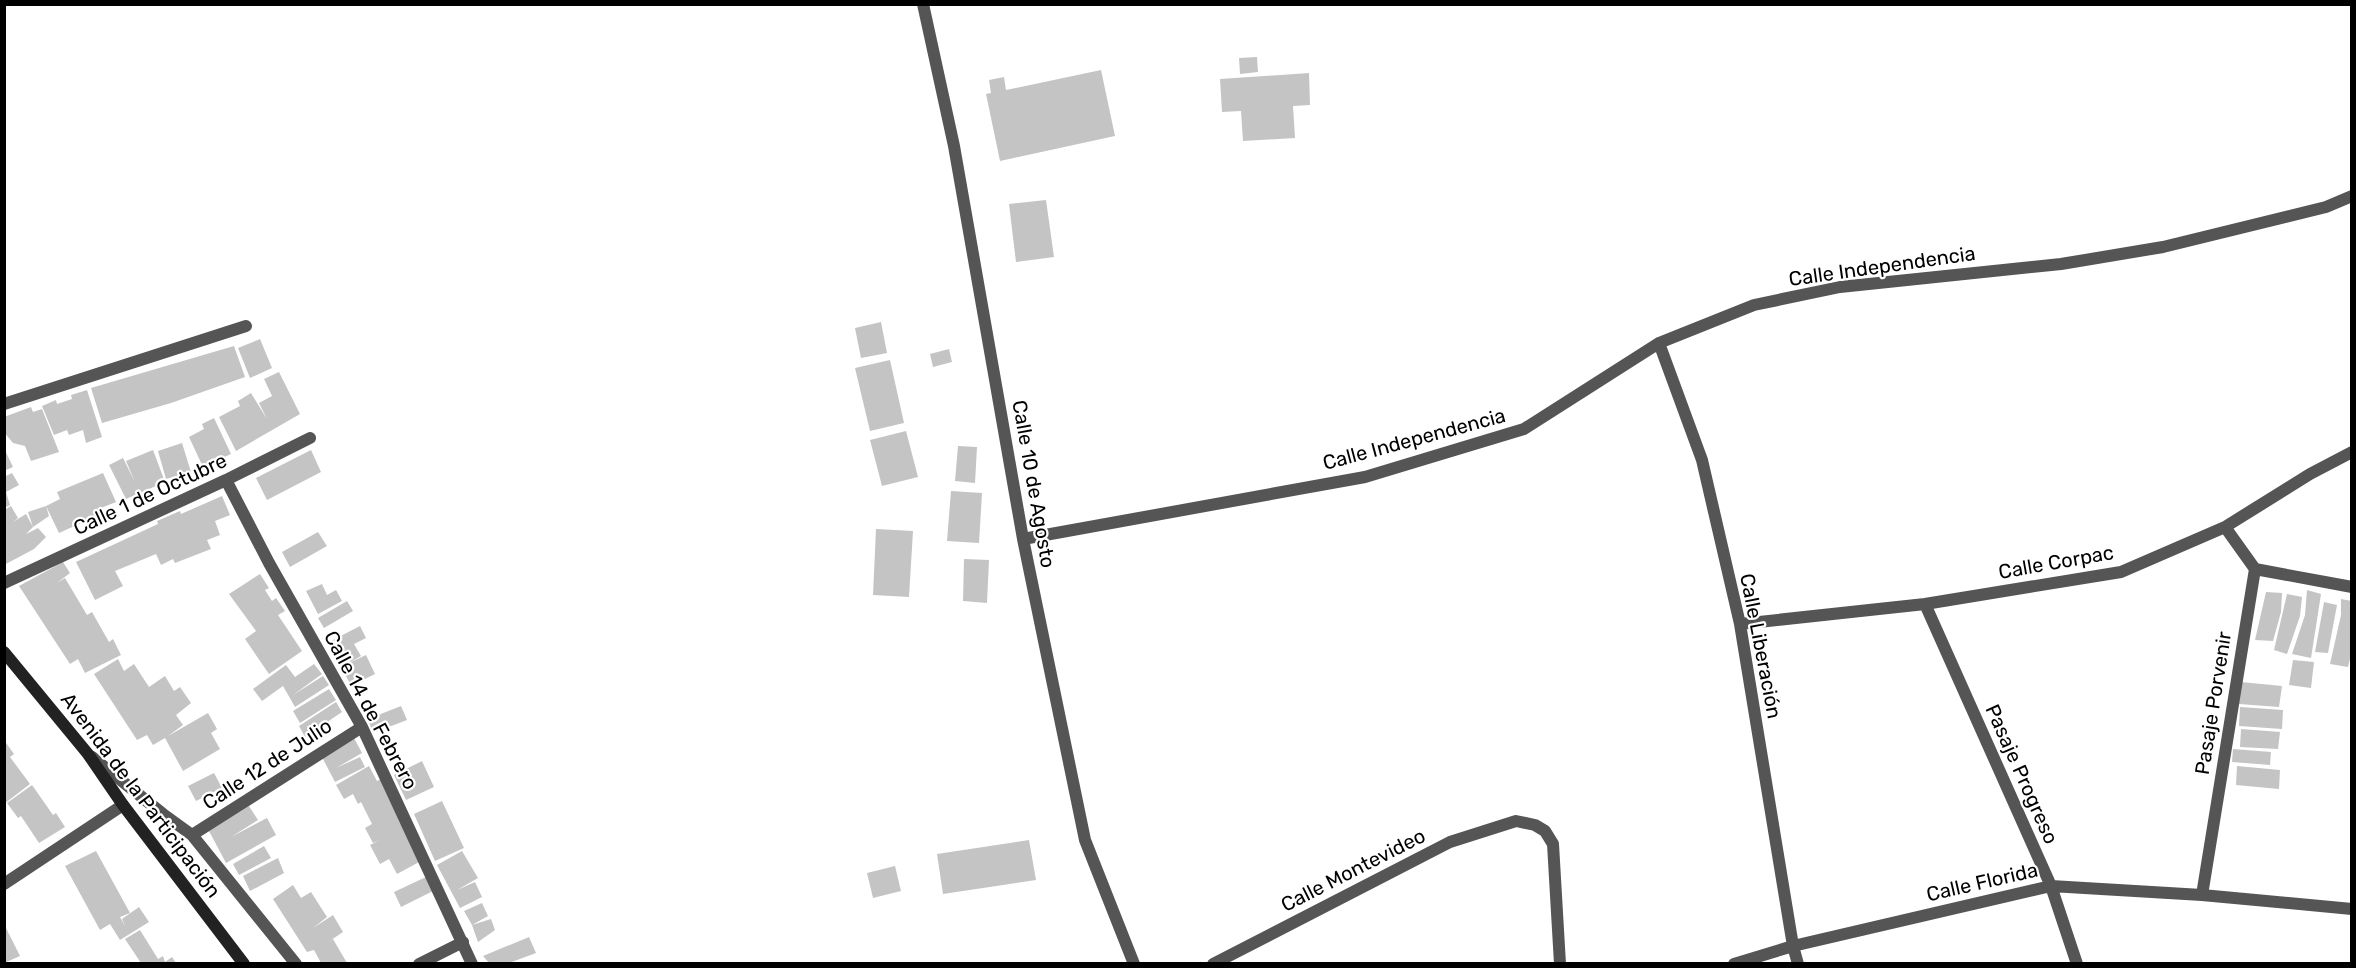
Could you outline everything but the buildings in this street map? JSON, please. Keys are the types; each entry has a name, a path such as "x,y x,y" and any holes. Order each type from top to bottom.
{"main road":[{"name":"Avenida de la Participación","path":"4,652 88,754 123,805 244,963"}],"street":[{"name":"Calle 10 de Agosto","path":"923,4 954,146 1023,539 1085,840 1134,963"},
{"name":"Calle Independencia","path":"1023,539 1365,477 1524,429 1659,343 1754,305 1840,287 2061,264 2163,247 2326,207 2352,196"},
{"path":"4,404 246,326"},
{"name":"Calle Liberación","path":"1659,343 1702,460 1740,624 1793,946 1798,963"},
{"name":"Calle 1 de Octubre","path":"4,584 310,438"},
{"name":"Calle Corpac","path":"1740,624 1925,604 2121,572 2225,527 2310,474 2352,452"},
{"name":"Calle 14 de Febrero","path":"226,480 269,563 362,727 472,963"},
{"path":"2225,527 2255,569 2352,587"},
{"name":"Pasaje Porvenir","path":"2202,895 2255,569"},
{"name":"Pasaje Progreso","path":"1925,604 2051,886 2077,963"},
{"name":"Calle 12 de Julio","path":"192,835 362,727"},
{"path":"88,754 192,835 296,963"},
{"path":"4,885 123,805"},
{"name":"Calle Montevideo","path":"1213,963 1450,842 1516,821 1535,825 1545,831 1553,844 1560,963"},
{"name":"Calle Florida","path":"1734,963 1793,946 2051,886 2202,895 2352,909"},
{"path":"419,963 463,942"}]}
